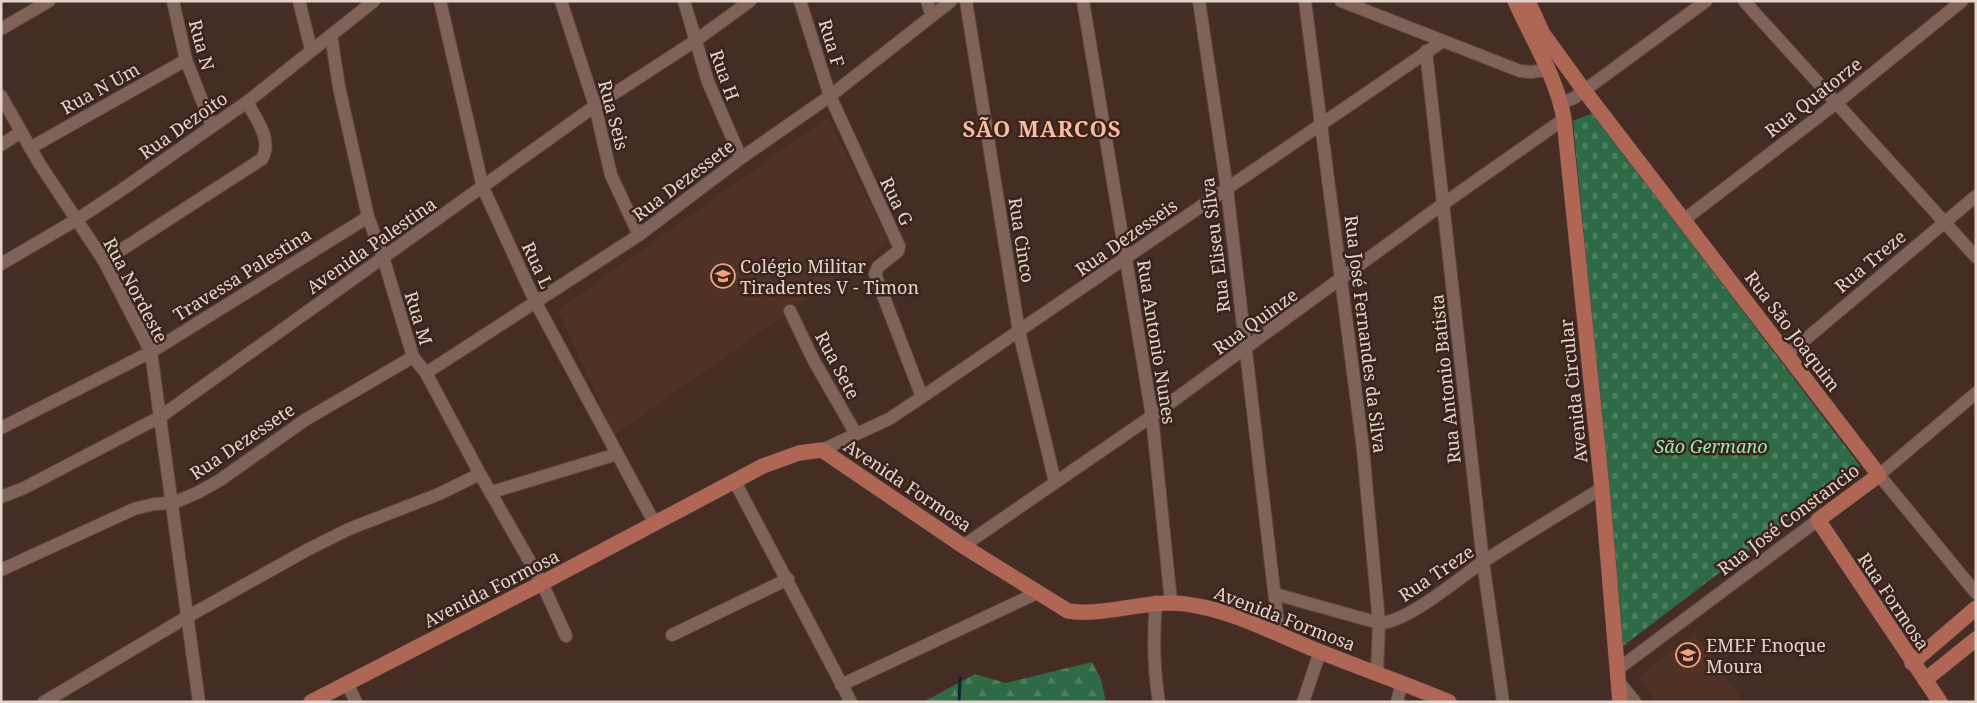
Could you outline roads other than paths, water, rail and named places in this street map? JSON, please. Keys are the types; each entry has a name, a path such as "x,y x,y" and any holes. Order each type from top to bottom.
{"main road":[{"name":"Avenida Circular","path":"1515,1 1548,70 1561,103 1564,119 1602,488 1620,702"},
{"name":"Rua São Joaquim","path":"1528,1 1543,34 1583,89 1685,219 1879,475"},
{"name":"Avenida Formosa","path":"311,702 542,583 734,480 799,453 822,450 963,546 1060,607 1078,612 1164,602 1214,610 1449,702"},
{"name":"Rua José Constancio","path":"1818,520 1879,475"},
{"name":"Rua Formosa","path":"1818,520 1912,663 1940,702"},
{"path":"1912,663 1976,608"},
{"path":"1925,680 1976,639"}],"street":[{"path":"1,29 49,1"},
{"name":"Rua N","path":"173,1 186,60 212,126"},
{"path":"299,1 311,49"},
{"name":"Rua Dezoito","path":"1,264 76,220 247,102 311,49 374,1"},
{"name":"Rua L","path":"440,1 483,188 536,303 654,524"},
{"name":"Rua Seis","path":"561,1 595,106 612,175 639,235"},
{"name":"Rua H","path":"684,1 695,41 720,112 741,158"},
{"name":"Avenida Palestina","path":"1,496 24,488 160,417 383,257 483,188 595,106 695,41 750,1"},
{"name":"Rua F","path":"800,1 830,96"},
{"path":"927,1 932,16"},
{"name":"Rua Dezessete","path":"426,373 639,235 741,158 830,96 951,1"},
{"name":"Rua Cinco","path":"966,1 1019,332 1055,482"},
{"name":"Rua Antonio Nunes","path":"1083,1 1152,416 1164,602 1153,643 1154,670 1159,702"},
{"name":"Rua Eliseu Silva","path":"1199,1 1227,189 1244,350 1279,634"},
{"name":"Rua José Fernandes da Silva","path":"1305,1 1322,122 1362,449 1379,623 1377,673"},
{"path":"1341,1 1520,71 1548,70"},
{"path":"1561,103 1574,98 1583,89 1706,1"},
{"path":"1744,1 1835,104 1976,257"},
{"name":"Rua Quatorze","path":"1685,219 1835,104 1962,1"},
{"name":"Rua M","path":"331,35 339,87 368,217 383,257 413,358 426,373 480,474 492,492 542,583 566,636"},
{"name":"Rua Dezesseis","path":"822,450 889,419 1443,41"},
{"name":"Rua Antonio Batista","path":"1426,52 1483,562 1503,702"},
{"name":"Rua N Um","path":"30,148 186,60"},
{"name":"Rua Nordeste","path":"1,96 30,148 104,261 151,352 199,702"},
{"name":"Rua G","path":"830,96 899,246 898,251 878,267 875,274 922,397"},
{"path":"104,261 262,160 266,152 266,143 247,102"},
{"name":"Rua Quinze","path":"963,546 1152,416 1443,204 1564,119"},
{"path":"1,145 21,132"},
{"name":"Rua Treze","path":"1788,354 1976,196"},
{"name":"Travessa Palestina","path":"1,428 151,352 368,217"},
{"name":"Rua Sete","path":"790,311 814,361 856,434"},
{"name":"Rua Dezessete","path":"1,570 134,508 172,503 220,480 304,420 413,358"},
{"name":"Rua José Constancio","path":"1879,475 1976,393"},
{"path":"492,492 617,454"},
{"path":"44,702 187,617 350,529 440,494 480,474"},
{"name":"Rua São Joaquim","path":"1879,475 1976,593"},
{"path":"734,480 851,702"},
{"name":"Rua Treze","path":"1379,623 1390,622 1408,614 1483,562 1602,488"},
{"name":"Rua José Constancio","path":"1618,675 1818,520"},
{"path":"672,635 788,580"},
{"path":"841,685 1037,593"},
{"path":"1275,594 1379,623"},
{"path":"1302,702 1320,652"},
{"path":"1618,675 1634,702"},
{"path":"1397,702 1402,682"},
{"path":"346,683 356,702"}],"waterway":[{"path":"959,702 960,678"}],"place":[{"name":"Colégio Militar Tiradentes V - Timon","path":"723,276"},
{"name":"EMEF Enoque Moura","path":"1688,655"}],"district":[{"name":"SÃO MARCOS","path":"1042,128"}],"park label":[{"name":"São Germano","path":"1711,446"}]}
